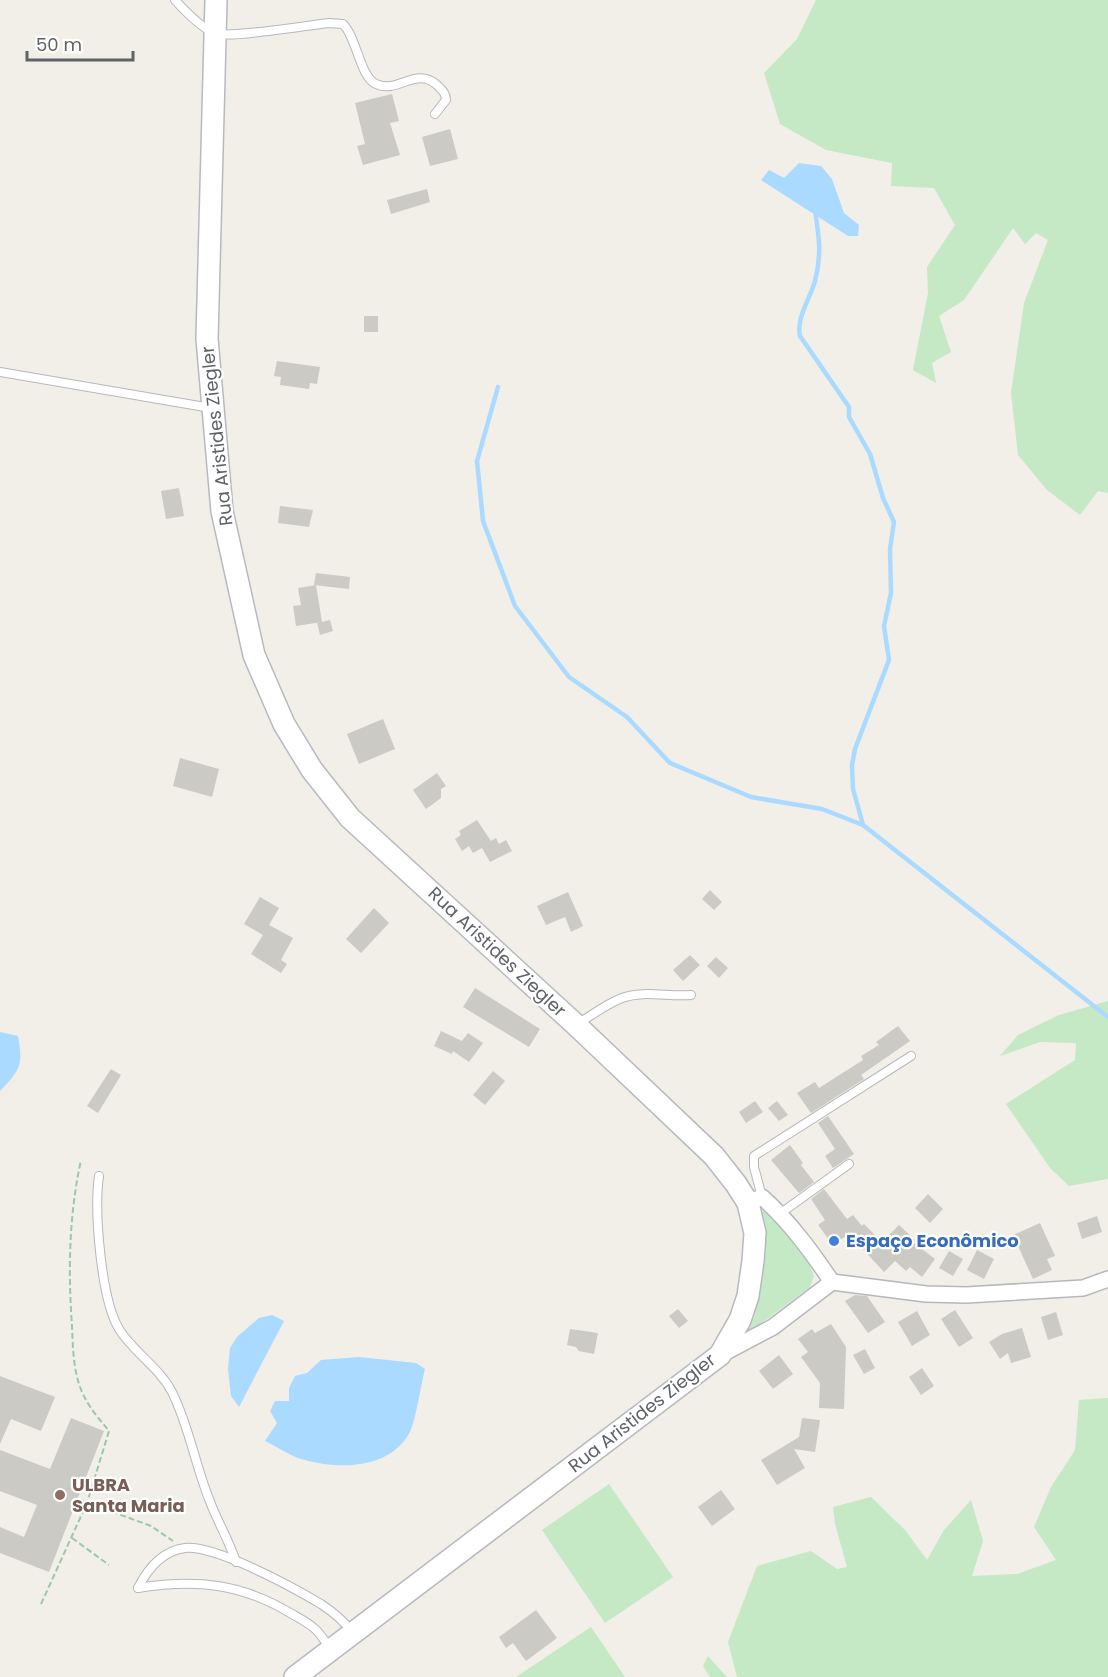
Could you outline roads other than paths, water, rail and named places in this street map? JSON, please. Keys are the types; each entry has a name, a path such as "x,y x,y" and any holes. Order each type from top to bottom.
{"main road":[{"name":"Rua Aristides Ziegler","path":"216,0 207,339 211,408 222,511 254,655 284,724 312,770 350,818 576,1025 714,1156 755,1200 755,1233 748,1296 740,1320 720,1355 295,1677"}],"street":[{"path":"755,1200 781,1214 812,1252 832,1282"},
{"path":"720,1355 773,1327 832,1282 926,1294 966,1295 1083,1288 1108,1279"}],"lane":[{"path":"175,0 186,12 215,33 239,34 329,23 343,24 350,32 370,80 379,85 393,85 423,77 430,78 444,92 446,100 435,114"},
{"path":"0,372 211,408"},
{"path":"576,1025 622,998 640,995 676,997 691,995"},
{"path":"755,1200 754,1156 911,1056"},
{"path":"781,1214 849,1164"},
{"path":"99,1176 96,1197 98,1231 109,1299 119,1329 155,1368 170,1389 190,1439 210,1502 236,1562"},
{"path":"331,1650 315,1628 256,1595 199,1583 172,1583 138,1588 147,1571 157,1560 166,1554 185,1548 196,1549 236,1562 322,1605 343,1621 353,1633"}],"water":[{"path":"799,163 821,166 832,179 844,213 859,225 858,236 848,236 761,180 769,170 784,178"},
{"path":"0,1032 18,1036 20,1060 16,1072 0,1091"},
{"path":"272,1315 284,1321 239,1407 231,1396 228,1369 230,1348 237,1337 259,1318"},
{"path":"359,1357 416,1363 425,1369 412,1426 401,1445 375,1461 344,1465 298,1458 265,1441 277,1423 270,1411 275,1401 289,1401 289,1388 295,1376 307,1373 321,1360"}],"waterway":[{"path":"815,210 819,237 819,262 815,281 800,322 800,336 849,407 849,417 870,454 883,498 894,522 890,549 891,593 884,626 889,660 855,749 852,765 853,789 863,825"},
{"path":"498,387 477,461 483,521 515,606 569,677 627,717 670,763 751,797 822,809 863,825 1108,1017"}],"place":[{"name":"Espaço Econômico","path":"834,1241"},
{"name":"ULBRA Santa Maria","path":"60,1495"}]}
